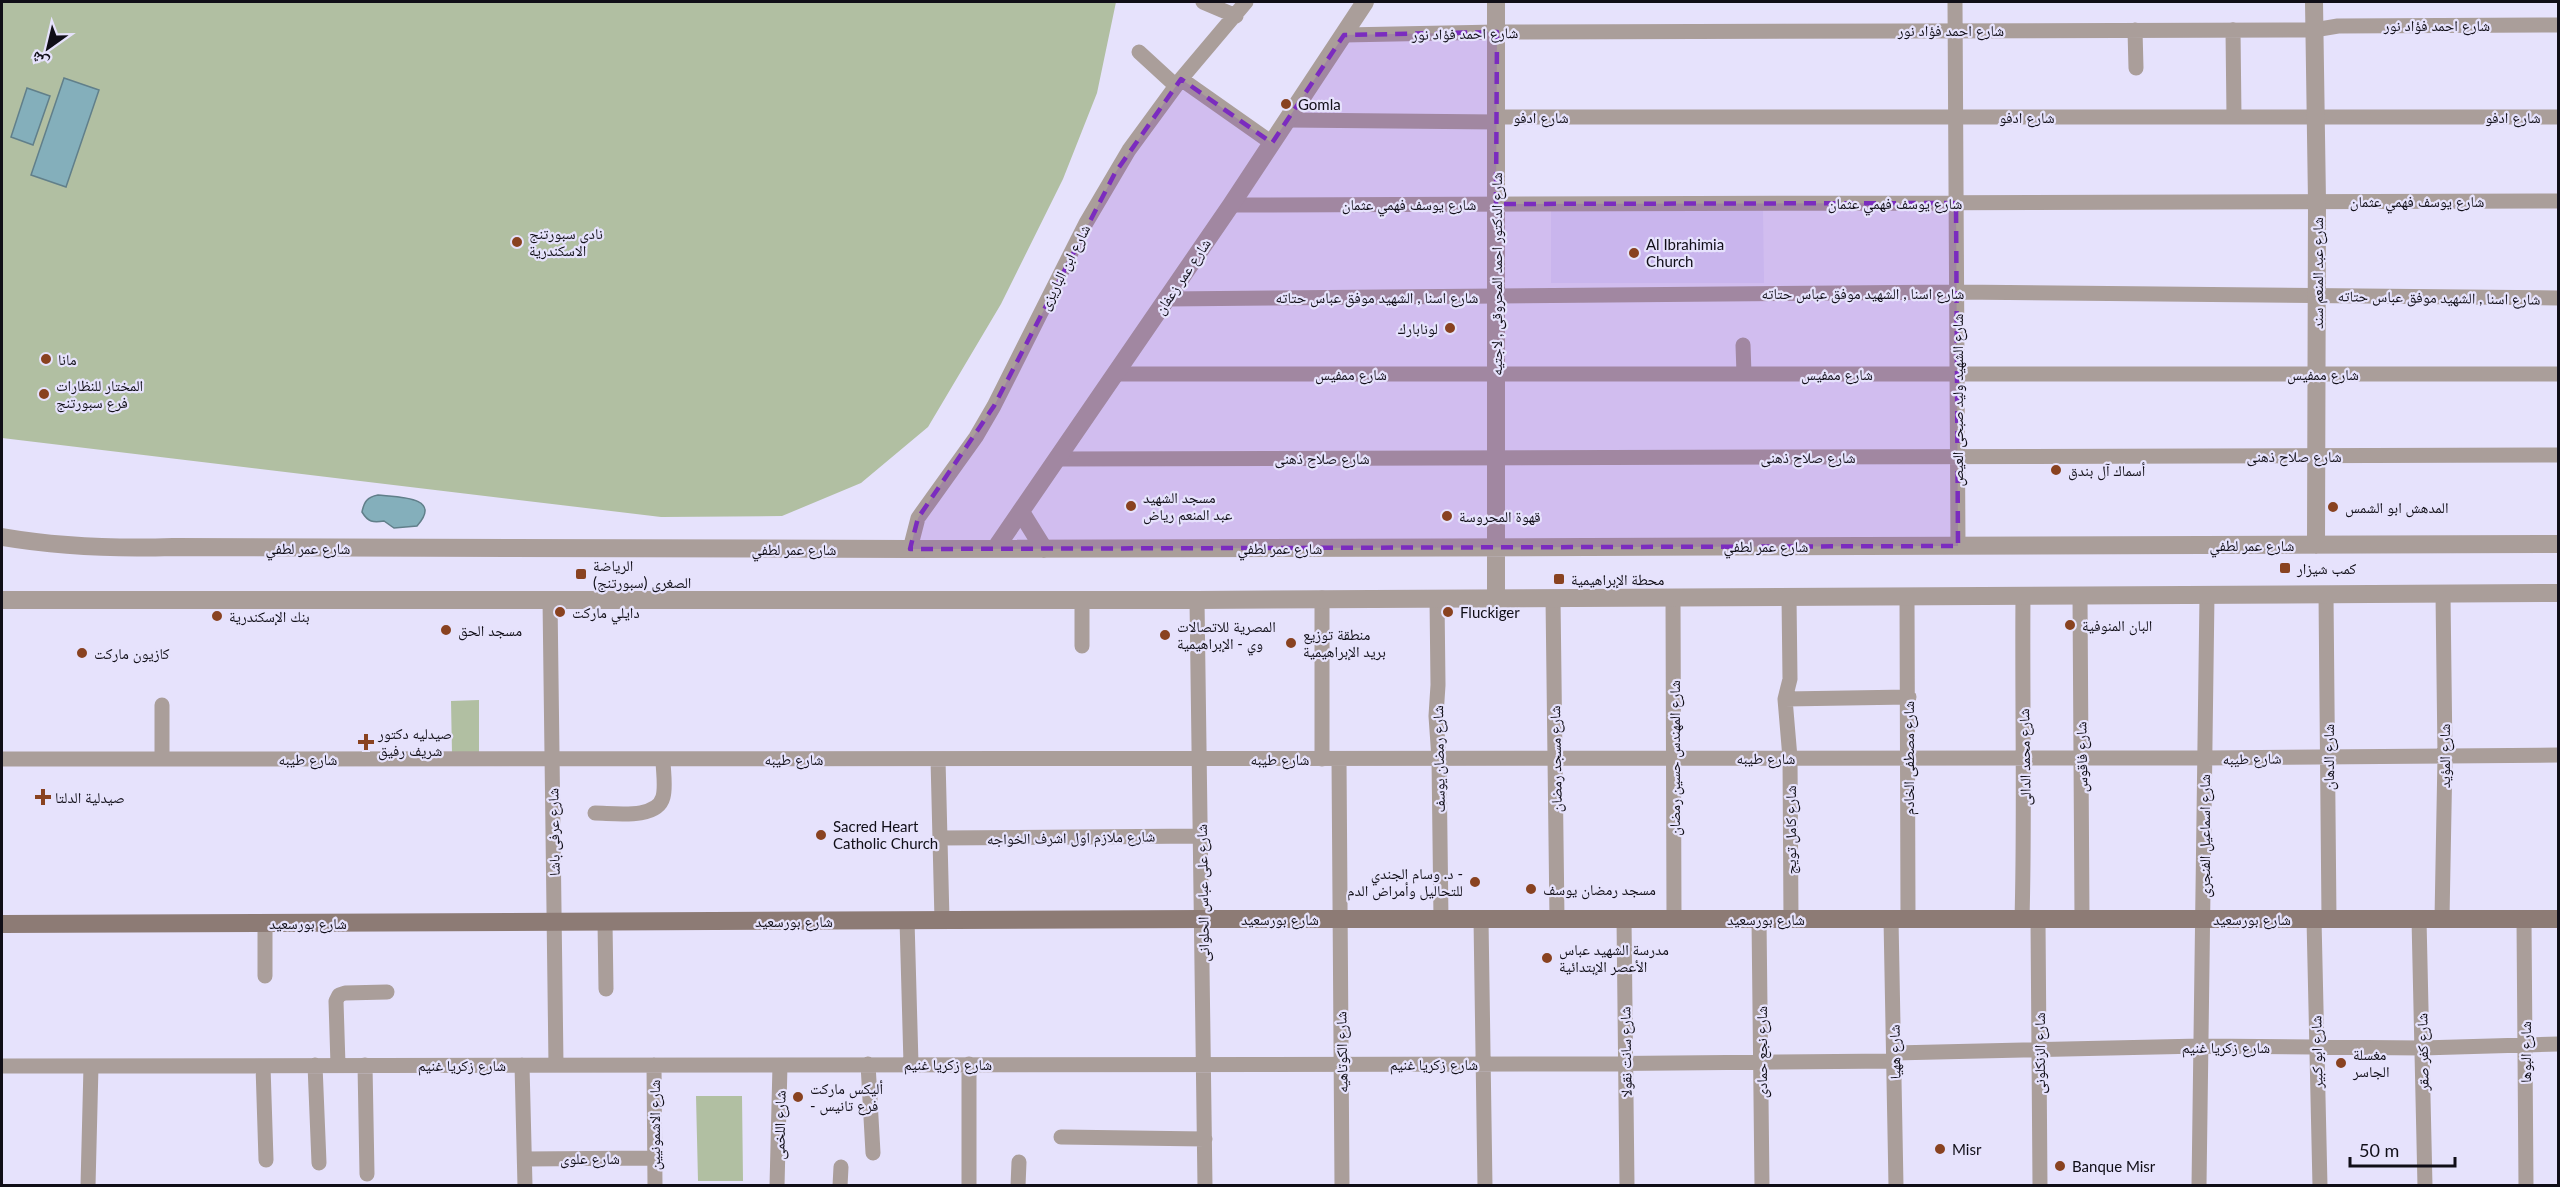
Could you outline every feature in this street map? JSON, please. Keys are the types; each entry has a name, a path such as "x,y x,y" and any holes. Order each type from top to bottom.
{"main road":[{"name":"شارع بورسعيد","path":"2,924 1340,919 2559,919"}],"street":[{"path":"1203,2 1236,16"},
{"name":"شارع ابن الباريزى","path":"910,549 918,518 976,437 994,406 1100,197 1148,122 1178,82 1246,2"},
{"name":"شارع عمر زعفان","path":"995,549 1231,205 1365,2"},
{"name":"شارع الدكتور احمد المحروقى , لاجتيه","path":"1496,2 1496,598"},
{"name":"شارع الشهيد وليد صبحى العيص","path":"1955,2 1958,546"},
{"name":"شارع عبد المنعم سند","path":"2314,2 2317,202 2316,545"},
{"name":"شارع احمد فؤاد نور","path":"1344,35 1497,32 2314,30 2338,26 2559,25"},
{"path":"2135,30 2136,68"},
{"path":"2233,30 2234,117"},
{"path":"1139,52 1178,82 1272,143"},
{"name":"شارع ادفو","path":"1287,120 2559,117"},
{"name":"شارع يوسف فهمي عثمان","path":"1231,205 2559,201"},
{"name":"شارع اسنا , الشهيد موفق عباس حتاته","path":"1167,299 1956,292 2559,298"},
{"path":"1743,345 1744,374"},
{"name":"شارع ممفيس","path":"1116,374 2559,374"},
{"name":"شارع صلاح ذهنى","path":"1058,459 2559,455"},
{"path":"1021,512 1044,549"},
{"name":"شارع عمر لطفي","path":"2,537 45,544 112,549 173,547 1044,549 2559,544"},
{"path":"2,600 1197,600 2559,593"},
{"name":"شارع الدهان","path":"2321,919 2328,757 2326,594"},
{"name":"شارع المؤيد","path":"2442,919 2445,756 2443,594"},
{"name":"شارع اسماعيل الفنجرى","path":"2199,1185 2204,919 2206,595"},
{"name":"شارع محمد الدالى","path":"2023,596 2022,758 2030,919"},
{"name":"شارع فاقوس","path":"2080,596 2082,919"},
{"name":"شارع كامل تويج","path":"1789,597 1790,679 1785,699 1790,758 1791,919"},
{"name":"شارع مصطفى الخادم","path":"1900,919 1909,758 1907,597"},
{"path":"1322,598 1322,759"},
{"name":"شارع رمضان يوسف","path":"1437,598 1436,716 1439,759 1441,919"},
{"name":"شارع مسجد رمضان","path":"1553,598 1557,919"},
{"name":"شارع المهندس حسين رمضان","path":"1673,598 1674,919"},
{"name":"شارع عرفى باشا","path":"550,599 556,1065"},
{"path":"1082,600 1082,646"},
{"name":"شارع على عباس الحلوانى","path":"1197,600 1205,1185"},
{"path":"1785,699 1909,697"},
{"path":"162,705 162,759"},
{"name":"شارع طيبه","path":"2,759 2205,758 2559,755"},
{"path":"595,813 649,812 659,806 663,796 663,759"},
{"path":"938,759 942,920"},
{"name":"شارع الكوتاهيه","path":"1339,759 1342,1185"},
{"name":"شارع ملازم اول اشرف الخواجه","path":"940,838 1201,836"},
{"path":"1481,919 1485,1185"},
{"name":"شارع سانت نقولا","path":"1624,919 1627,1185"},
{"name":"شارع نجع حمادى","path":"1759,919 1762,1185"},
{"name":"شارع ههيا","path":"1896,1185 1894,1057 1900,919"},
{"name":"شارع الزنكلونى","path":"2030,919 2039,1050 2040,1185"},
{"name":"شارع ابو كبير","path":"2320,1185 2316,1047 2321,919"},
{"name":"شارع كفر صقر","path":"2419,919 2426,1185"},
{"name":"شارع البوها","path":"2524,919 2526,1185"},
{"path":"907,921 911,1064"},
{"path":"605,922 606,989"},
{"path":"265,923 265,976"},
{"path":"338,1065 336,1001 339,995 387,992"},
{"name":"شارع زكريا غنيم","path":"2,1066 1625,1064 1761,1062 2039,1050 2201,1046 2422,1048 2559,1044"},
{"path":"868,1064 873,1154"},
{"path":"969,1064 969,1185"},
{"path":"315,1065 319,1164"},
{"path":"365,1065 367,1174"},
{"path":"522,1065 525,1185"},
{"name":"شارع الاشمونيين","path":"654,1065 655,1185"},
{"name":"شارع اللخمى","path":"777,1185 780,1065"},
{"path":"88,1185 91,1066"},
{"path":"263,1066 266,1160"},
{"path":"1061,1137 1204,1139"},
{"name":"شارع علوى","path":"525,1159 655,1158"},
{"path":"1018,1185 1019,1162"},
{"path":"840,1185 841,1167"}],"highlighted area":[{"path":"1497,32 1496,204 1956,203 1958,546 910,549 918,518 994,406 1115,173 1181,79 1272,143 1344,35"}],"shaded area":[{"name":"نادي سبورتنج الاسكندرية","path":"2,2 1116,2 1097,93 1063,179 1001,304 928,427 861,483 782,516 661,517 2,438"},
{"path":"64,78 99,90 66,187 31,175"},
{"path":"27,88 50,96 33,145 11,137"},
{"path":"1551,209 1763,209 1764,283 1551,283"},
{"path":"378,495 414,500 425,509 424,516 417,526 394,528 384,521 371,521 362,512 363,508 369,499"},
{"path":"479,700 479,753 452,754 451,701"},
{"path":"696,1096 742,1096 743,1181 698,1181"}],"place":[{"name":"Gomla","path":"1286,104"},
{"name":"نادي سبورتنج الاسكندرية","path":"517,242"},
{"name":"Al Ibrahimia Church","path":"1634,253"},
{"name":"لونابارك","path":"1450,328"},
{"name":"مانا","path":"46,359"},
{"name":"المختار للنظارات فرع سبورتنج","path":"44,394"},
{"name":"أسماك آل بندق","path":"2056,470"},
{"name":"مسجد الشهيد عبد المنعم رياض","path":"1131,506"},
{"name":"المدهش ابو الشمس","path":"2333,507"},
{"name":"قهوة المحروسة","path":"1447,516"},
{"name":"كمب شيزار","path":"2285,568"},
{"name":"الرياضة (سبورتنج) الصغرى","path":"581,574"},
{"name":"محطة الإبراهيمية","path":"1559,579"},
{"name":"دايلي ماركت","path":"560,612"},
{"name":"Fluckiger","path":"1448,612"},
{"name":"بنك الإسكندرية","path":"217,616"},
{"name":"البان المنوفية","path":"2070,625"},
{"name":"مسجد الحق","path":"446,630"},
{"name":"المصرية للاتصالات وي - الإبراهيمية","path":"1165,635"},
{"name":"منطقة توزيع بريد الإبراهيمية","path":"1291,643"},
{"name":"كازيون ماركت","path":"82,653"},
{"name":"صيدليه دكتور شريف رفيق","path":"366,742"},
{"name":"صيدلية الدلتا","path":"43,797"},
{"name":"Sacred Heart Catholic Church","path":"821,835"},
{"name":"د. وسام الجندي - للتحاليل وأمراض الدم","path":"1475,882"},
{"name":"مسجد رمضان يوسف","path":"1531,889"},
{"name":"مدرسة الشهيد عباس الأعصر الإبتدائية","path":"1547,958"},
{"name":"مغسلة الجاسر","path":"2341,1063"},
{"name":"أليكس ماركت - فرع تانيس","path":"798,1097"},
{"name":"Misr","path":"1940,1149"},
{"name":"Banque Misr","path":"2060,1166"}]}
